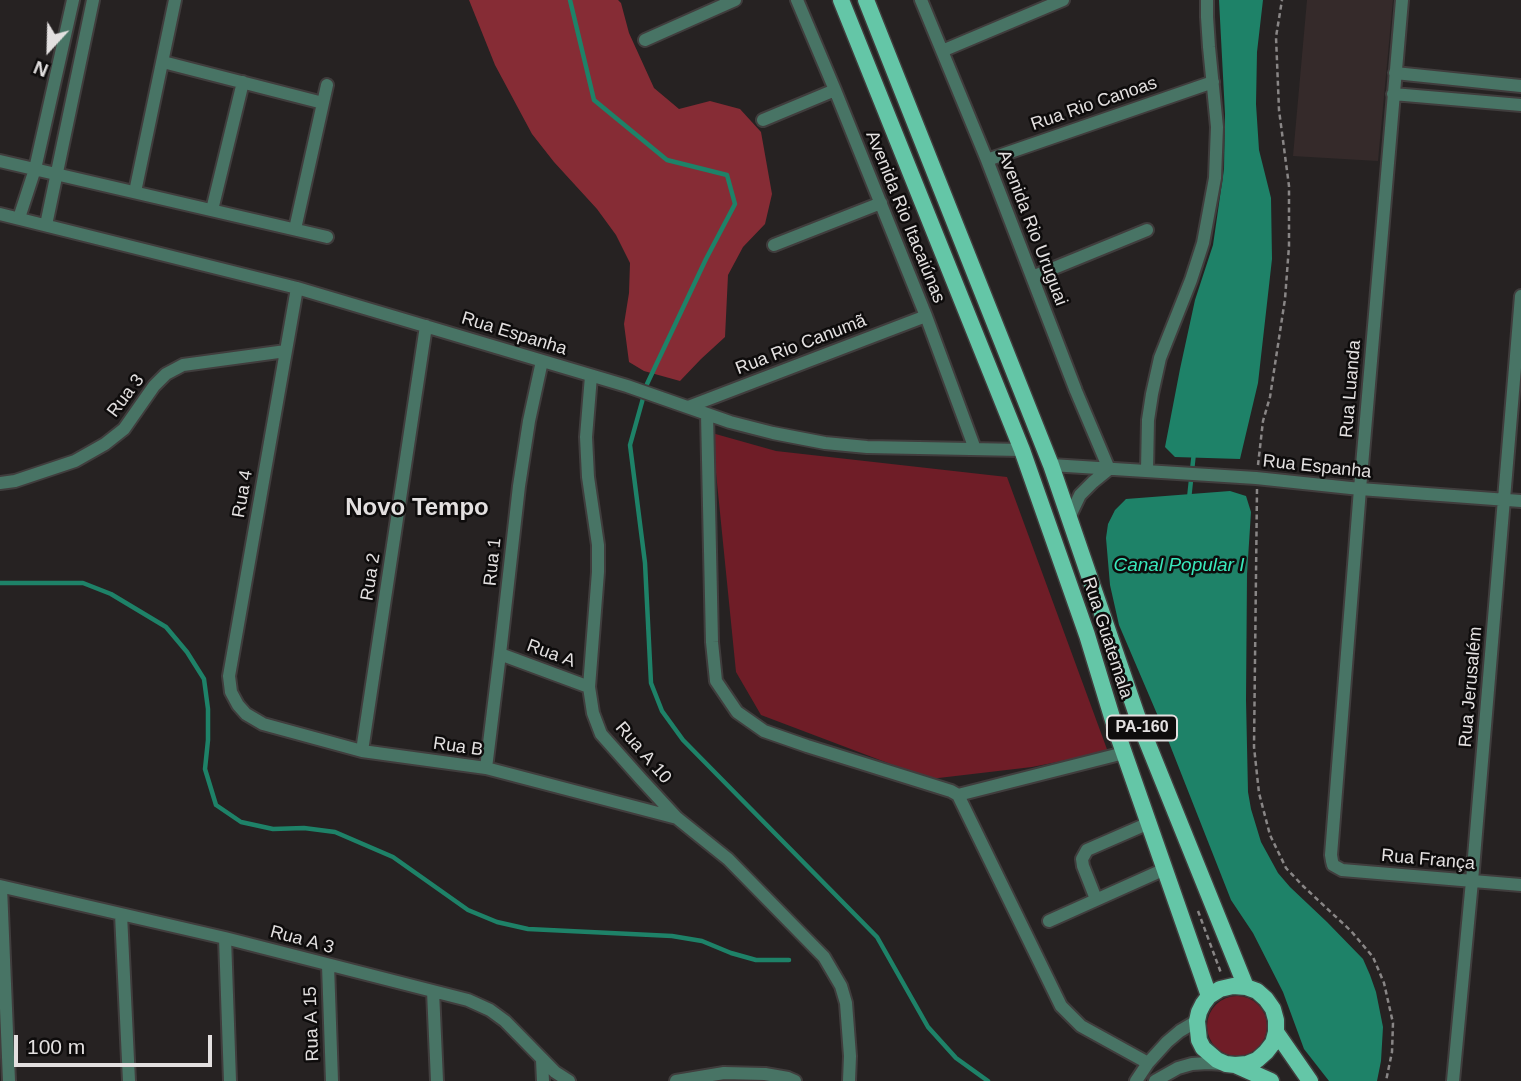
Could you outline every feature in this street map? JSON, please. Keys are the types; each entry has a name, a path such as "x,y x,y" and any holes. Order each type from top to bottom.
{"main road":[{"name":"PA-160","path":"841,0 1022,450"},
{"name":"PA-160","path":"866,0 1051,465"},
{"name":"Rua Guatemala","path":"1022,450 1209,996"},
{"name":"Rua Guatemala","path":"1051,465 1141,727 1246,987"},
{"path":"1087,635 1107,629"},
{"name":"PA-160","path":"1246,987 1266,999 1273,1009 1276,1032 1310,1081"},
{"path":"1246,987 1220,989 1209,996 1199,1012 1197,1031 1203,1048 1217,1060 1271,1081"},
{"path":"1231,1064 1247,1064 1257,1060 1273,1043 1276,1032"}],"street":[{"path":"19,218 35,169 73,0"},
{"path":"46,225 93,0"},
{"path":"135,192 175,0"},
{"path":"645,40 735,0"},
{"name":"Avenida Rio Itacaiúnas","path":"797,0 881,202 975,449"},
{"name":"Avenida Rio Uruguai","path":"921,0 1109,469"},
{"path":"942,51 1063,0"},
{"path":"1147,470 1148,420 1160,358 1203,243 1215,178 1217,127 1207,27 1207,0"},
{"name":"Rua Luanda","path":"1334,865 1331,855 1402,0"},
{"path":"163,62 323,103"},
{"path":"1395,73 1521,86"},
{"path":"212,210 243,82"},
{"name":"Rua Rio Canoas","path":"987,160 1213,82"},
{"path":"295,229 327,85"},
{"path":"762,120 835,90"},
{"path":"1393,94 1521,104"},
{"path":"0,161 327,237"},
{"path":"774,245 881,202"},
{"name":"Rua Espanha","path":"0,214 297,288 626,386 730,422 773,433 825,443 867,447 1022,450"},
{"path":"1032,277 1147,230"},
{"name":"Rua 4","path":"238,705 231,692 229,676 297,288"},
{"name":"Rua Jerusalém","path":"1453,1081 1521,296"},
{"name":"Rua Rio Canumã","path":"688,407 926,316"},
{"name":"Rua 2","path":"362,751 426,326"},
{"name":"Rua 3","path":"0,484 75,461 105,444 124,429 154,386 166,374 183,365 286,351"},
{"name":"Rua 1","path":"486,768 519,486 528,421 542,362"},
{"name":"Rua A 10","path":"591,376 586,437 588,477 598,545 589,687 593,713 601,734 677,818 728,859 824,957 841,986 846,1003 849,1081"},
{"path":"706,414 712,642 716,681 737,712 764,731 958,795 1061,1006 1081,1026 1148,1063"},
{"name":"Rua Espanha","path":"1051,465 1256,478 1521,501"},
{"path":"1069,517 1080,495 1109,469"},
{"name":"Rua A","path":"500,654 589,687"},
{"name":"Rua B","path":"238,705 246,714 263,724 362,751 486,768 677,818"},
{"path":"958,795 1124,753"},
{"path":"1096,900 1084,874 1082,859 1087,850 1149,823"},
{"name":"Rua França","path":"1334,865 1342,870 1521,885"},
{"path":"1049,920 1165,869"},
{"path":"1,887 9,1081"},
{"name":"Rua A 3","path":"1,887 225,938 468,1000 490,1010 505,1021 542,1060 569,1081"},
{"path":"121,914 130,1081"},
{"path":"225,938 230,1081"},
{"name":"Rua A 15","path":"328,965 332,1081"},
{"path":"433,991 437,1081"},
{"path":"1136,1081 1148,1063 1180,1031 1197,1021"},
{"path":"542,1060 543,1081"},
{"path":"1155,1081 1178,1068 1192,1064 1231,1064"},
{"path":"676,1081 724,1073 751,1077 765,1074 795,1081"}],"path":[{"path":"1282,0 1276,37 1279,110 1289,186 1289,246 1285,299 1270,397 1263,421 1256,478 1258,511 1254,747 1258,793 1270,835 1286,868 1373,957 1384,983 1393,1023 1392,1052 1386,1081"}],"shaded area":[{"path":"469,0 618,0 629,33 654,88 679,109 710,101 740,109 761,132 772,194 765,224 743,247 728,275 725,337 680,381 644,371 629,362 624,324 630,263 616,235 597,209 532,134 495,65"},
{"path":"1307,0 1393,0 1378,161 1293,156"},
{"path":"712,433 776,451 1007,477 1108,752 1032,767 930,779 761,715 736,672"},
{"path":"1237,996 1258,1005 1267,1026 1258,1047 1237,1056 1216,1047 1207,1026 1216,1005"}],"water":[{"path":"1219,0 1263,0 1257,52 1256,104 1259,150 1271,198 1272,259 1258,383 1240,459 1175,457 1165,447 1195,300 1213,245 1224,169 1225,114"},
{"name":"Canal Popular I","path":"1230,491 1246,496 1251,512 1247,574 1246,700 1248,792 1251,809 1261,842 1278,873 1363,959 1376,992 1383,1027 1377,1081 1329,1081 1304,1049 1283,992 1253,933 1231,900 1119,625 1110,585 1106,538 1108,524 1115,510 1126,499"}],"waterway":[{"path":"570,0 594,100 667,160 727,175 735,204 647,384 630,445 645,563 651,683 662,711 683,740 877,937 928,1027 956,1058 988,1081"},
{"path":"1189,499 1194,452"},
{"path":"0,583 83,583 111,594 166,627 187,652 204,679 208,709 205,769 216,805 241,822 273,829 304,828 335,832 393,857 468,910 497,922 528,929 672,936 702,941 756,960 789,960"}],"district":[{"name":"Novo Tempo","path":"417,508"}]}
